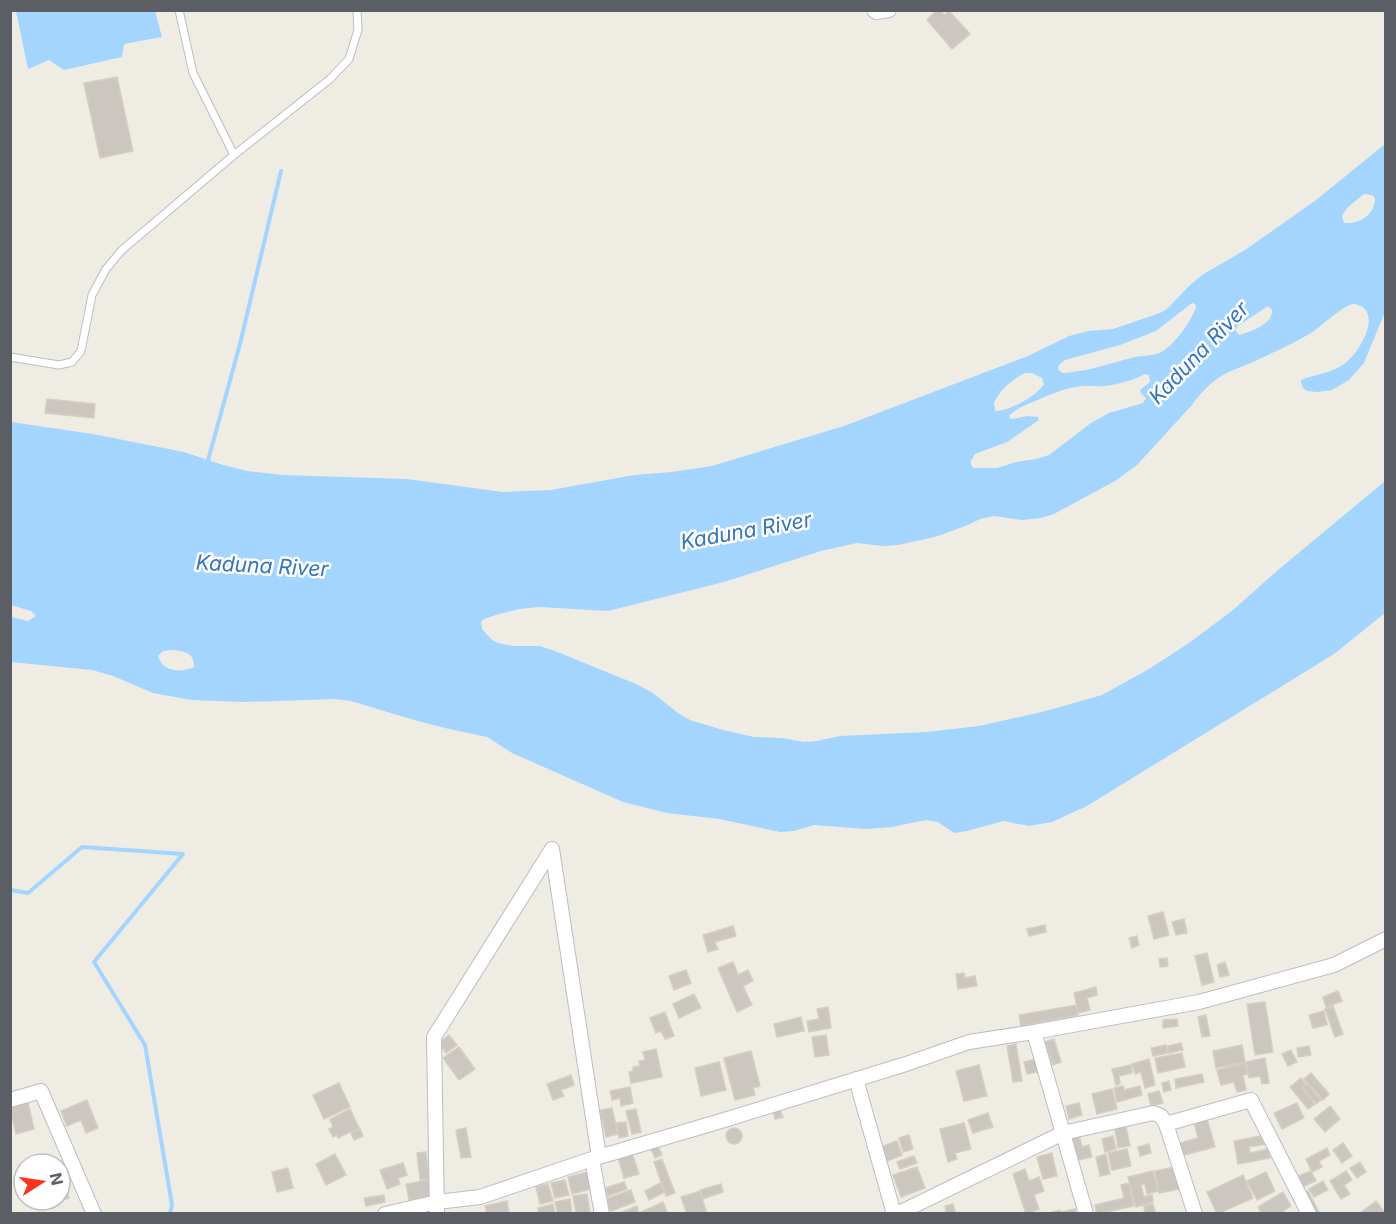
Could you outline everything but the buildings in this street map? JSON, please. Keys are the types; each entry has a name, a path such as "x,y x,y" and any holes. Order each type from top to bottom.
{"street":[{"path":"874,10 876,12 889,10"},
{"path":"437,1208 434,1037 552,849 602,1214"},
{"path":"385,1214 437,1208 480,1197 595,1158 906,1064 969,1042 1199,1002 1334,965 1386,939"},
{"path":"1034,1032 1086,1214"},
{"path":"856,1079 896,1214 1063,1133 1153,1113 1161,1116 1166,1124 1196,1214"},
{"path":"10,1100 41,1091 94,1214"},
{"path":"1166,1124 1251,1100 1309,1214"}],"lane":[{"path":"179,10 193,73 234,155"},
{"path":"10,357 59,365 72,362 81,351 92,295 106,269 122,250 234,155 330,79 349,58 358,30 357,10"}],"water":[{"path":"16,11 155,11 162,37 124,44 122,57 64,70 49,60 28,69"},
{"name":"Kaduna River","path":"1385,144 1385,312 1364,363 1349,380 1332,390 1307,391 1303,388 1301,380 1339,367 1349,360 1360,347 1369,323 1365,309 1358,305 1353,304 1343,308 1296,342 1220,377 1203,391 1137,465 1115,481 1054,514 1022,520 994,516 980,519 935,537 898,545 857,543 821,551 724,582 608,611 540,607 499,614 481,622 482,629 498,643 513,646 540,646 555,651 636,684 653,693 690,720 754,737 804,742 840,736 926,732 979,726 1042,712 1102,695 1149,669 1233,610 1385,481 1385,613 1334,654 1087,806 1052,822 1029,826 1003,821 954,833 938,822 926,820 892,827 866,829 814,825 794,831 780,832 719,819 667,813 623,802 512,753 487,737 414,720 351,701 335,699 244,702 192,700 153,693 92,670 11,662 11,617 28,621 36,616 31,611 11,605 11,422 93,434 184,452 247,471 283,475 407,479 503,492 551,490 634,475 712,466 844,426 1028,356 1069,336 1113,329 1160,313 1202,275 1245,250 1316,200","holes":["1364,194 1375,198 1369,214 1356,222 1344,223 1342,217 1348,207","1192,303 1195,304 1194,312 1182,331 1168,348 1159,353 1080,371 1062,373 1058,369 1065,360 1120,345 1156,331","1268,306 1272,310 1269,319 1260,327 1239,335 1235,330","1032,373 1042,378 1044,384 1022,402 995,411 994,403 1000,393 1020,375","1145,374 1149,375 1150,382 1140,392 1146,398 1143,403 1109,413 1091,423 1049,455 997,468 974,468 971,465 975,454 1007,442 1039,420 1038,417 1028,416 1010,418 1009,416 1020,407 1069,388 1105,386","163,651 184,652 190,655 194,667 173,670 163,665 158,656"]}],"waterway":[{"path":"207,464 240,344 281,171"},
{"path":"10,890 28,893 82,847 183,854 94,962 145,1045 172,1205 170,1214"}]}
